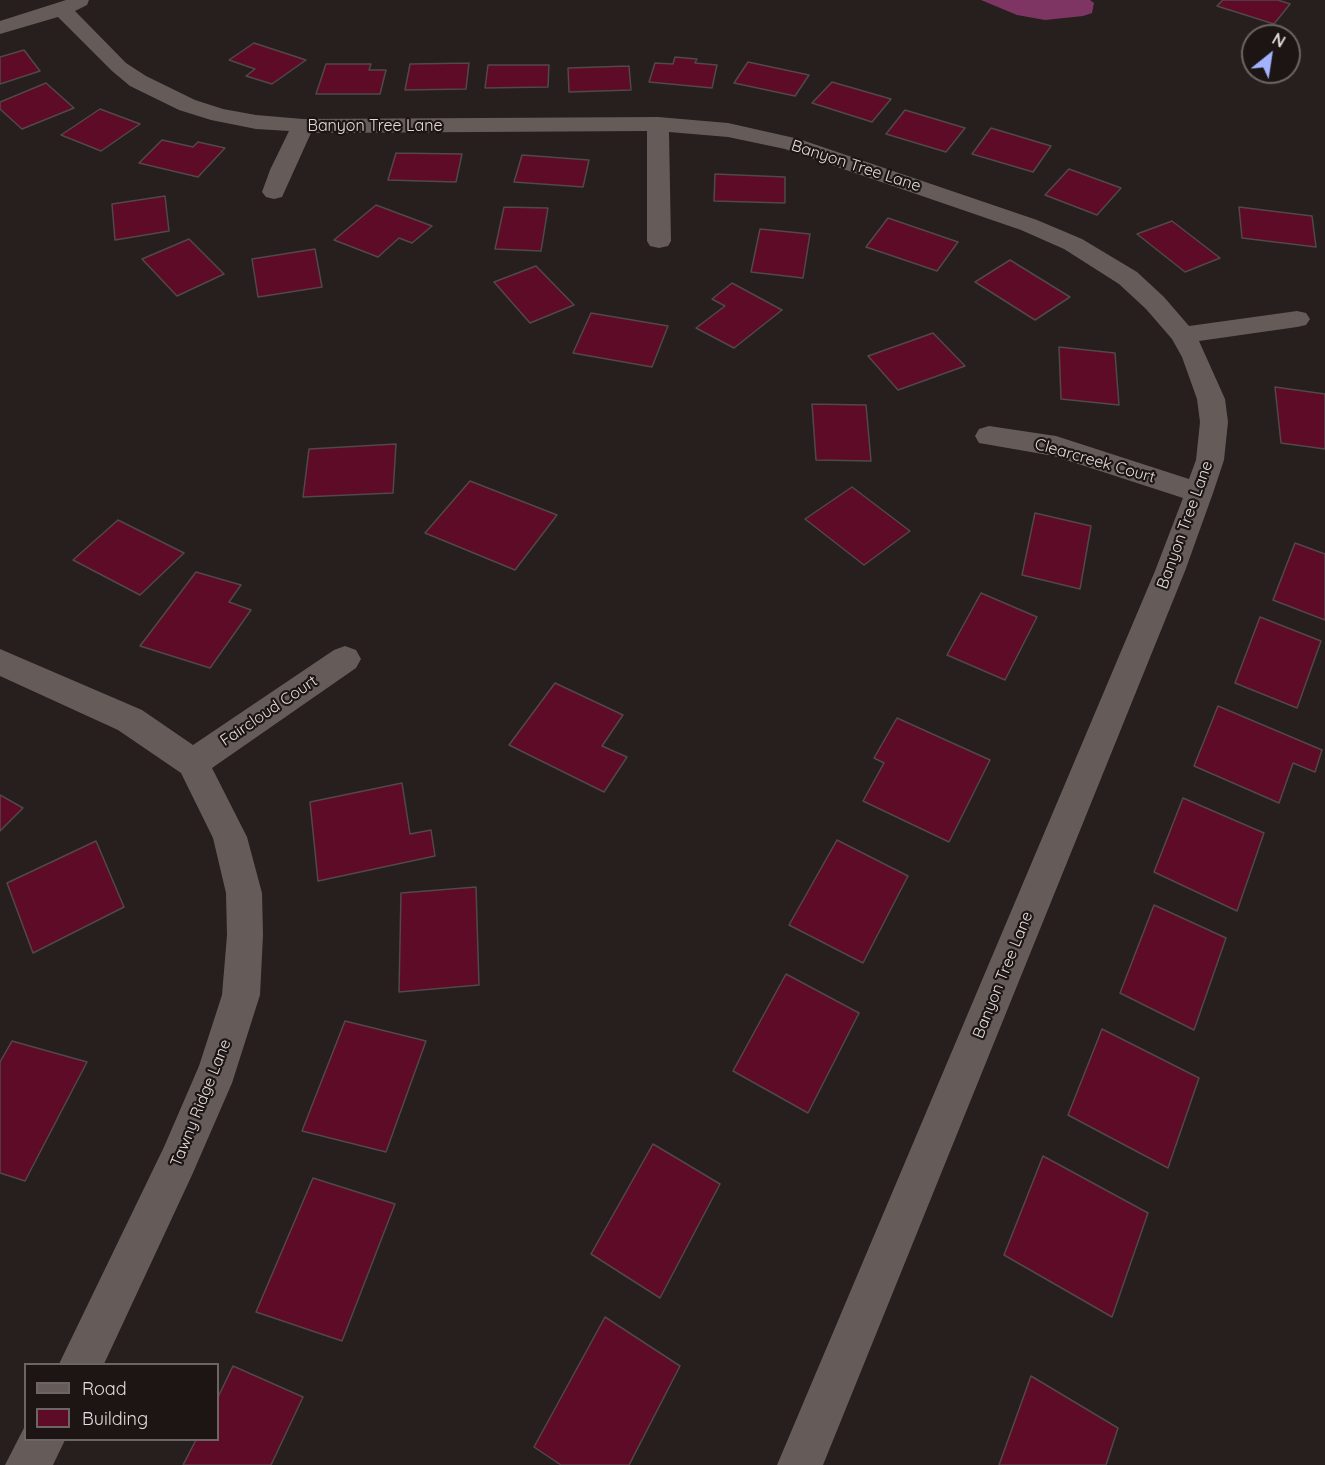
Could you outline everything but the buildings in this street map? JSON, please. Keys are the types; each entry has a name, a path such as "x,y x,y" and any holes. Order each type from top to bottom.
{"street":[{"path":"0,28 72,5"},
{"name":"Banyon Tree Lane","path":"72,5 119,67 159,93 219,115 256,122 303,126 658,124 728,130 792,144 1029,225 1073,244 1128,279 1155,303 1183,335 1205,381 1214,422 1210,460 1199,493 1165,582 800,1465"},
{"path":"658,124 659,241"},
{"path":"274,192 281,170 303,126"},
{"path":"1183,335 1297,320"},
{"name":"Clearcreek Court","path":"989,436 1056,447 1199,493"},
{"name":"Faircloud Court","path":"193,763 345,659"},
{"name":"Tawny Ridge Lane","path":"0,662 130,720 193,763 230,837 244,893 245,934 241,995 218,1069 173,1172 82,1363"},
{"path":"28,1465 41,1441"}],"shaded area":[{"path":"981,0 1090,0 1094,3 1092,13 1045,20 1017,15"}]}
